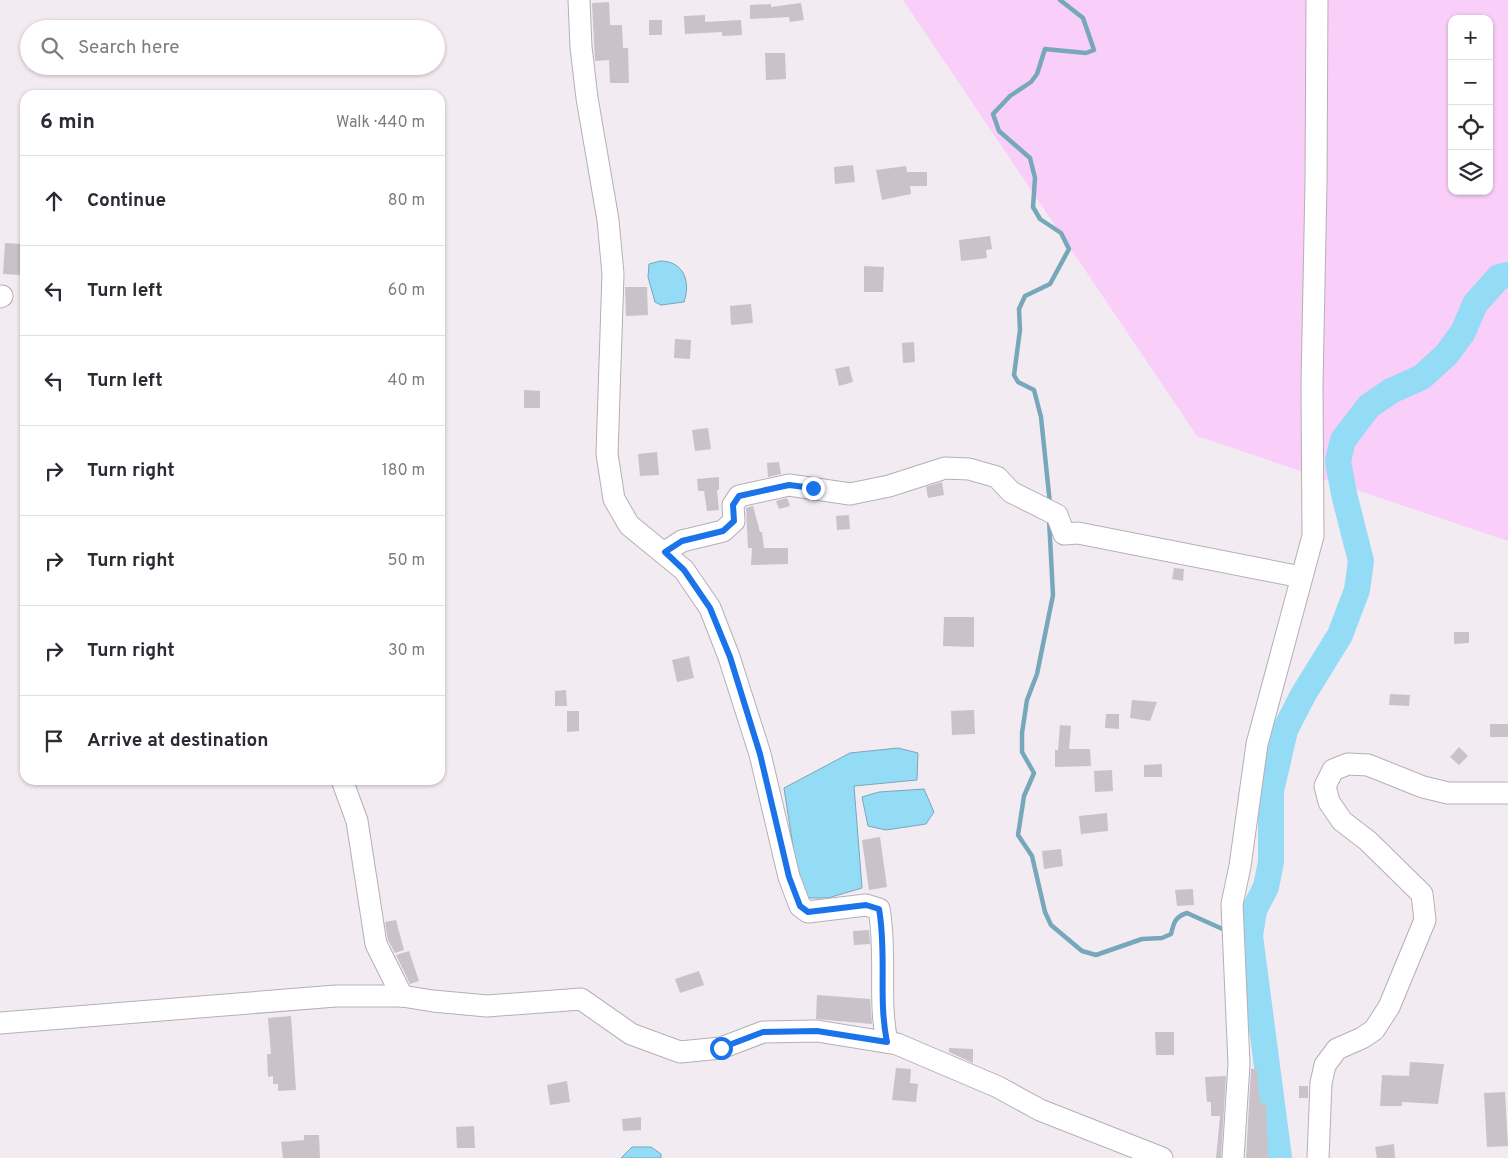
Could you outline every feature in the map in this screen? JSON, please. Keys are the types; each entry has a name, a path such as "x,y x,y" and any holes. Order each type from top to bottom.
{"street":[{"path":"579,0 581,47 586,90 608,220 614,274 607,454 614,499 629,525 665,552 684,570 710,608 730,657 760,754 789,877 800,906 808,912 866,905 879,909 882,929 883,1020 887,1042"},
{"path":"1233,1158 1239,1064 1232,904 1240,866 1257,744 1284,654 1313,536 1312,385 1317,0"},
{"path":"665,552 682,541 723,531 734,521 733,505 739,496 789,485 850,494 889,486 945,468 969,469 996,477 1011,492 1057,515 1064,534 1078,533 1302,577"},
{"path":"1318,1158 1321,1083 1325,1065 1336,1050 1374,1030 1390,1007 1425,920 1422,894 1368,841 1342,821 1329,802 1325,786 1333,770 1348,764 1368,765 1423,787 1448,793 1508,793"},
{"path":"344,785 357,821 376,944 402,996"},
{"path":"0,1024 336,996 402,996 433,1002 488,1006 581,999 631,1034 680,1052 721,1048 763,1032 817,1031 897,1044 998,1087 1040,1110 1162,1158"}],"shaded area":[{"path":"903,0 1508,0 1508,541 1197,436"}],"water":[{"path":"660,261 675,265 684,274 687,287 684,302 661,305 655,302 648,277 649,264"},
{"path":"898,748 918,753 917,780 854,786 862,888 828,898 801,898 784,788 850,753"},
{"path":"924,789 934,812 926,824 886,830 868,826 862,797 879,792"},
{"path":"632,1147 651,1147 661,1154 661,1158 621,1158"}],"building":[{"path":"609,2 610,25 622,25 623,48 628,48 629,83 610,83 609,60 595,61 592,3"},
{"path":"801,3 804,20 790,22 789,17 750,19 750,5 771,4 771,7"},
{"path":"705,15 705,22 741,20 742,35 722,36 722,32 685,34 684,16"},
{"path":"649,20 662,20 662,35 649,35"},
{"path":"765,53 785,53 786,79 766,80"},
{"path":"853,165 855,182 835,184 834,167"},
{"path":"906,166 907,172 927,172 927,186 910,186 911,194 882,200 876,170"},
{"path":"990,236 992,249 986,250 987,258 961,261 959,240"},
{"path":"5,243 20,244 20,275 3,274"},
{"path":"864,266 884,267 883,292 864,292"},
{"path":"625,287 647,287 648,315 626,316"},
{"path":"751,304 753,323 731,325 730,306"},
{"path":"675,339 691,340 690,359 674,358"},
{"path":"914,342 915,362 903,363 902,343"},
{"path":"849,366 853,382 839,386 835,369"},
{"path":"524,390 540,391 540,408 524,408"},
{"path":"708,428 711,449 695,451 692,430"},
{"path":"657,452 659,475 640,476 638,454"},
{"path":"779,462 781,474 768,477 767,463"},
{"path":"719,477 719,490 717,490 719,510 707,511 704,491 698,491 697,479"},
{"path":"942,482 944,495 928,498 926,487"},
{"path":"787,498 790,506 779,509 776,501"},
{"path":"753,506 760,532 762,532 764,548 788,548 788,564 751,565 752,548 748,548 746,508"},
{"path":"849,515 850,529 837,530 836,516"},
{"path":"1174,568 1184,569 1183,581 1172,579"},
{"path":"944,617 974,617 974,647 943,646"},
{"path":"1454,632 1469,632 1469,643 1454,644"},
{"path":"689,656 694,678 677,682 672,660"},
{"path":"566,690 567,706 555,706 555,691"},
{"path":"1390,694 1410,695 1409,706 1389,705"},
{"path":"1132,700 1157,702 1150,721 1130,718"},
{"path":"974,710 975,734 952,735 951,711"},
{"path":"567,711 579,711 579,731 567,732"},
{"path":"1106,714 1119,714 1119,729 1105,728"},
{"path":"1490,724 1508,724 1508,737 1490,737"},
{"path":"1060,725 1071,726 1069,749 1090,749 1091,766 1055,767 1055,750 1058,750"},
{"path":"1459,747 1468,756 1459,765 1450,757"},
{"path":"1162,764 1162,777 1144,777 1144,765"},
{"path":"1112,770 1113,791 1095,792 1094,771"},
{"path":"1107,813 1108,831 1081,834 1079,816"},
{"path":"880,837 887,887 869,890 862,840"},
{"path":"1061,849 1063,866 1044,869 1042,851"},
{"path":"1193,889 1194,905 1177,906 1175,890"},
{"path":"396,920 404,950 395,953 388,940 385,922"},
{"path":"869,930 870,944 854,945 853,931"},
{"path":"409,951 419,981 410,984 396,955"},
{"path":"699,971 704,985 680,993 675,979"},
{"path":"817,995 870,999 872,1024 816,1019"},
{"path":"291,1016 296,1090 278,1091 278,1084 273,1084 273,1076 268,1077 267,1054 271,1054 268,1018"},
{"path":"1155,1032 1174,1032 1174,1055 1156,1055"},
{"path":"949,1048 973,1049 973,1063 949,1052"},
{"path":"1410,1062 1444,1064 1438,1104 1402,1102 1402,1106 1380,1106 1382,1075 1409,1076"},
{"path":"896,1068 911,1069 910,1083 918,1084 916,1102 892,1100"},
{"path":"1251,1069 1257,1069 1260,1103 1266,1103 1268,1158 1246,1158"},
{"path":"1226,1076 1221,1158 1216,1158 1220,1116 1211,1116 1211,1102 1207,1102 1205,1077"},
{"path":"567,1081 570,1102 550,1105 547,1085"},
{"path":"1299,1086 1308,1086 1308,1098 1299,1098"},
{"path":"1505,1092 1508,1146 1487,1147 1484,1093"},
{"path":"641,1117 641,1130 623,1131 622,1119"},
{"path":"474,1126 475,1148 457,1148 456,1127"},
{"path":"304,1135 319,1135 320,1158 283,1158 281,1142 304,1140"},
{"path":"1394,1144 1395,1158 1377,1158 1375,1147"}],"waterway":[{"path":"1050,504 1041,417 1034,390 1018,382 1014,375 1020,330 1019,309 1025,296 1050,284 1069,249 1061,233 1040,219 1033,207 1035,178 1030,158 999,131 993,114 1010,96 1031,82 1037,74 1045,49 1086,53 1094,50 1083,18 1060,0"},
{"path":"1279,1158 1250,936 1254,910 1266,887 1271,862 1271,791 1285,730 1303,695 1340,635 1357,590 1361,561 1344,494 1338,461 1343,440 1369,406 1391,391 1422,377 1447,354 1463,332 1475,304 1499,277 1508,275"},
{"path":"1049,519 1053,595 1037,674 1027,700 1022,733 1022,752 1034,773 1024,796 1018,835 1032,856 1045,912 1051,925 1082,951 1096,955 1142,939 1162,938 1171,934 1176,920 1187,913 1227,931"},
{"path":"1240,934 1250,936"}],"route":[{"path":"721,1048 763,1032 817,1031 887,1042 883,1020 882,929 879,909 866,905 808,912 800,906 789,877 760,754 730,657 710,608 684,570 665,552 682,541 704,534 723,531 734,521 733,505 739,496 789,485 813,488"}]}
